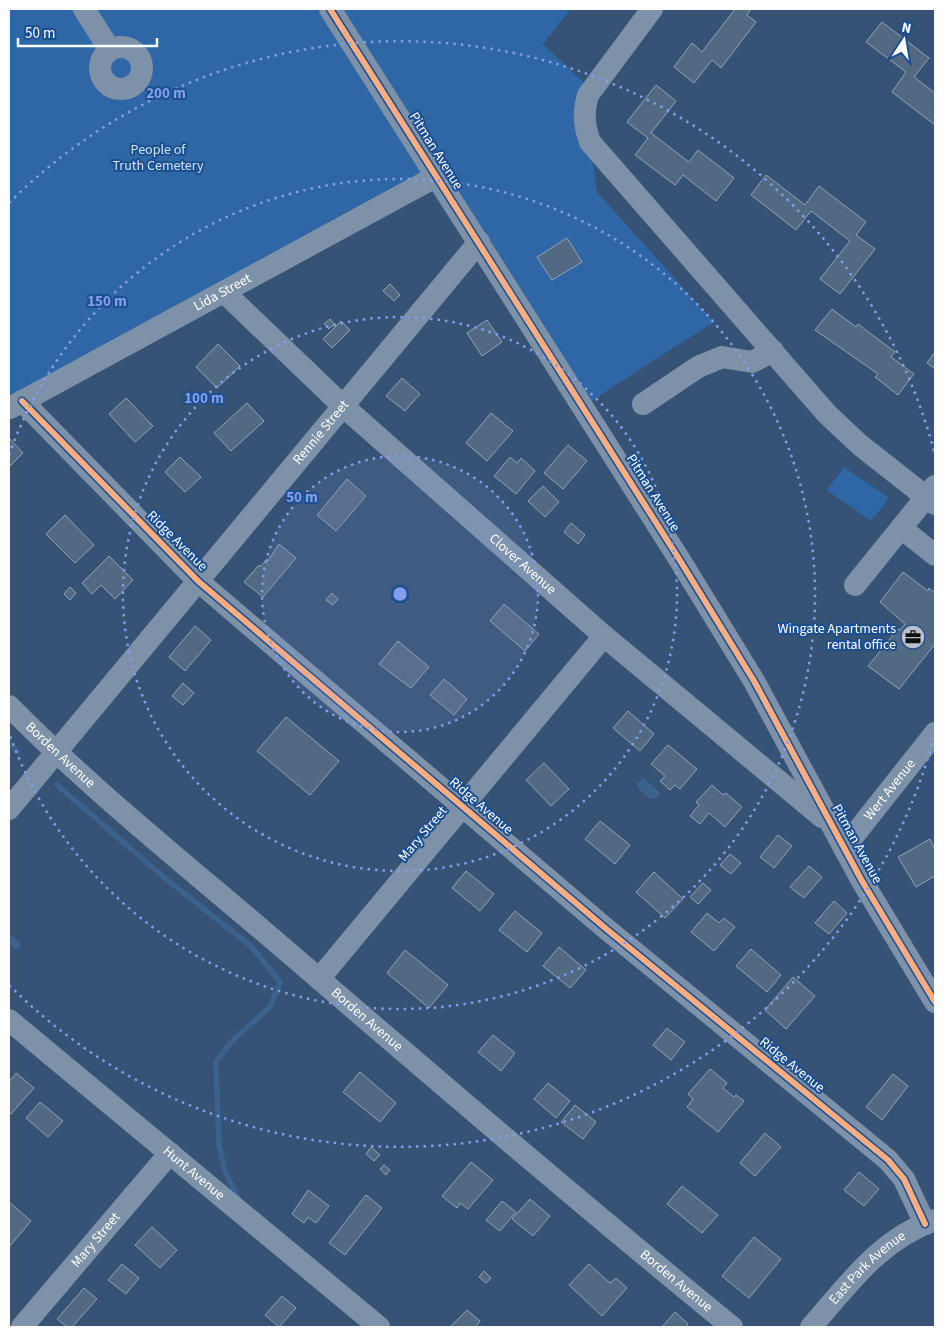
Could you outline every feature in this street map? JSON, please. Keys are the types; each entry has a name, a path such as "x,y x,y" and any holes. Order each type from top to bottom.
{"street":[{"path":"84,9 110,50"},
{"name":"Pitman Avenue","path":"330,9 749,672 844,848 935,1002"},
{"path":"652,9 588,95 584,110 584,125 590,142 828,414 853,439 932,495 901,528 855,584"},
{"name":"Lida Street","path":"15,405 437,176"},
{"name":"Rennie Street","path":"9,809 479,242"},
{"name":"Clover Avenue","path":"224,292 343,406 604,636 832,825"},
{"path":"643,404 698,367 722,357 752,362 772,351"},
{"name":"Ridge Avenue","path":"15,405 198,581 604,927 888,1160 904,1179 930,1222"},
{"path":"901,528 935,555"},
{"name":"Mary Street","path":"319,979 604,636"},
{"name":"Borden Avenue","path":"9,706 56,753 555,1182 732,1327"},
{"name":"Wert Avenue","path":"844,848 935,733"},
{"name":"Hunt Avenue","path":"9,1020 379,1327"},
{"name":"Mary Street","path":"19,1324 170,1153"},
{"name":"East Park Avenue","path":"811,1327 875,1255 901,1236 930,1222"}],"green space":[{"name":"People of Truth Cemetery","path":"9,9 571,9 543,44 582,81 597,192 714,322 577,410 426,183 9,405"},
{"path":"844,467 889,498 871,521 827,490"}],"shaded area":[{"path":"644,778 659,791 660,794 655,799 649,798 638,788 637,783"},
{"path":"9,932 22,945 17,950 9,945"}],"building":[{"path":"735,9 751,9 747,15 756,22 721,68 712,60 694,83 674,67 692,43 702,52"},
{"path":"882,22 929,58 914,77 935,93 935,125 892,92 906,72 866,42"},
{"path":"656,85 676,101 651,133 689,162 698,150 734,178 716,201 683,175 675,185 635,155 648,138 627,122"},
{"path":"766,175 805,205 819,186 866,222 856,235 875,249 840,294 820,279 850,241 811,211 796,230 751,195"},
{"path":"567,238 582,262 552,280 537,257"},
{"path":"390,284 400,295 394,301 383,291"},
{"path":"832,309 856,327 858,324 895,352 891,357 914,374 898,395 875,377 878,374 815,330"},
{"path":"330,319 334,324 329,329 324,324"},
{"path":"487,320 502,342 482,356 467,333"},
{"path":"341,321 350,330 332,348 323,339"},
{"path":"218,344 240,366 217,388 196,367"},
{"path":"935,352 935,369 927,363"},
{"path":"402,378 420,394 405,411 386,396"},
{"path":"126,398 153,426 135,442 109,414"},
{"path":"247,403 264,421 231,451 214,433"},
{"path":"491,413 513,431 487,461 466,443"},
{"path":"9,438 23,453 9,467"},
{"path":"568,445 587,461 563,489 544,473"},
{"path":"180,457 201,477 185,492 165,472"},
{"path":"510,457 517,463 521,458 535,471 516,494 494,476"},
{"path":"347,479 366,496 336,531 317,515"},
{"path":"543,486 559,502 545,517 528,501"},
{"path":"65,515 94,545 75,563 46,534"},
{"path":"571,523 585,535 578,544 564,532"},
{"path":"279,544 296,558 263,597 244,582 259,565 260,567 267,559 268,561"},
{"path":"109,556 133,580 115,599 101,585 92,594 82,583"},
{"name":"Wingate Apartments rental office","path":"903,572 928,591 929,588 935,593 935,644 899,689 868,666 898,629 900,630 905,624 880,602"},
{"path":"70,587 76,593 70,600 64,594"},
{"path":"332,593 338,599 333,605 326,600"},
{"path":"504,604 539,634 525,651 490,621"},
{"path":"195,626 211,640 185,671 169,657"},
{"path":"398,641 429,667 411,688 379,664"},
{"path":"444,679 467,699 454,715 430,695"},
{"path":"183,683 194,693 183,705 172,696"},
{"path":"628,711 654,734 640,751 613,728"},
{"path":"286,717 339,761 310,795 257,751"},
{"path":"668,745 697,769 680,789 675,785 670,790 660,781 665,776 651,764"},
{"path":"544,763 569,789 551,806 526,780"},
{"path":"712,785 723,795 726,793 742,807 725,827 709,813 700,824 690,816 699,805 696,802"},
{"path":"600,821 630,845 615,864 585,839"},
{"path":"778,835 792,846 774,868 760,857"},
{"path":"930,839 935,849 935,876 916,887 898,857"},
{"path":"730,854 741,863 731,874 720,865"},
{"path":"809,866 822,877 804,898 790,887"},
{"path":"466,871 494,894 480,911 452,888"},
{"path":"654,872 683,899 665,918 636,892"},
{"path":"703,883 711,890 698,904 690,897"},
{"path":"834,901 847,913 829,934 815,923"},
{"path":"515,911 542,933 527,952 499,930"},
{"path":"707,913 719,923 724,918 735,927 714,951 691,932"},
{"path":"559,947 586,970 570,988 543,966"},
{"path":"751,949 781,975 767,992 736,966"},
{"path":"405,950 448,985 429,1008 387,973"},
{"path":"793,977 815,996 786,1029 765,1010"},
{"path":"667,1028 685,1042 671,1060 653,1045"},
{"path":"493,1035 515,1053 501,1071 478,1052"},
{"path":"710,1069 727,1083 723,1088 734,1097 736,1095 744,1101 718,1132 687,1107 693,1099 688,1094"},
{"path":"360,1072 396,1103 380,1122 343,1092"},
{"path":"16,1073 34,1088 11,1114 9,1112 9,1082"},
{"path":"893,1074 908,1086 882,1120 866,1107"},
{"path":"548,1083 570,1101 556,1118 534,1099"},
{"path":"40,1102 63,1121 48,1137 26,1118"},
{"path":"575,1105 596,1122 583,1139 561,1122"},
{"path":"765,1133 781,1147 755,1176 740,1163"},
{"path":"371,1147 380,1155 374,1161 366,1154"},
{"path":"471,1162 493,1180 468,1209 460,1203 457,1208 442,1196"},
{"path":"384,1165 390,1170 386,1175 380,1169"},
{"path":"859,1172 879,1189 864,1206 844,1190"},
{"path":"682,1186 718,1215 702,1233 667,1204"},
{"path":"308,1190 329,1206 316,1223 308,1217 304,1223 292,1214"},
{"path":"366,1195 382,1208 345,1255 329,1243"},
{"path":"530,1199 550,1216 533,1236 512,1219"},
{"path":"502,1201 516,1212 500,1231 486,1220"},
{"path":"9,1202 31,1221 9,1247"},
{"path":"152,1227 177,1250 160,1268 135,1245"},
{"path":"754,1237 781,1259 749,1298 722,1276"},
{"path":"122,1264 139,1278 126,1294 108,1280"},
{"path":"589,1264 610,1283 616,1278 627,1288 602,1316 569,1285"},
{"path":"484,1271 491,1278 486,1283 479,1277"},
{"path":"84,1288 97,1299 72,1327 67,1327 57,1319"},
{"path":"282,1296 296,1308 279,1327 265,1315"},
{"path":"467,1310 480,1321 476,1327 450,1327"},
{"path":"675,1312 688,1324 685,1327 662,1327"}],"waterway":[{"path":"9,743 18,752"},
{"path":"57,785 166,879 252,947 280,982 270,1007 231,1042 216,1062 219,1146 225,1171 238,1198"}],"cycle path":[{"path":"330,9 681,562 754,681 862,881 935,1002"},
{"path":"22,401 198,581 604,927 888,1160 904,1179 925,1224"}],"place":[{"name":"Wingate Apartments rental office","path":"913,637"}]}
